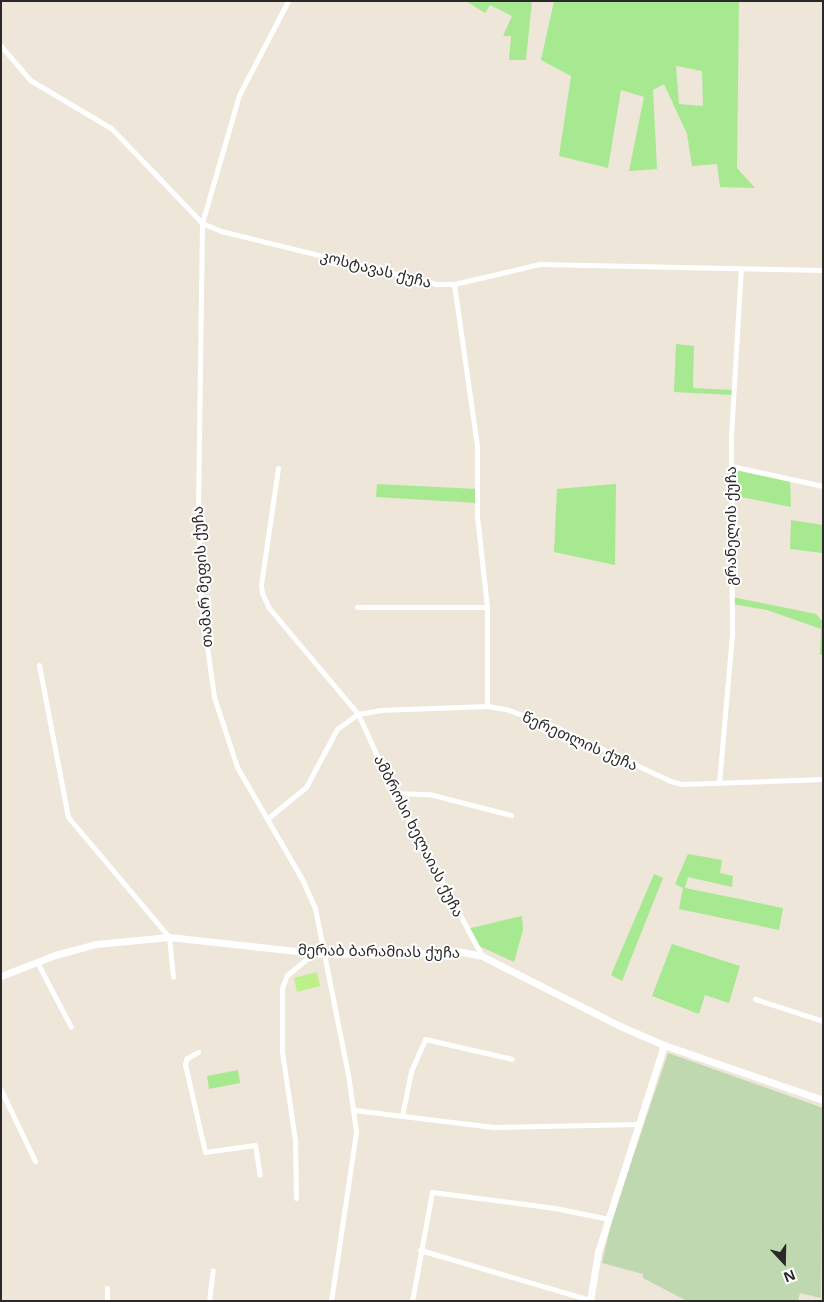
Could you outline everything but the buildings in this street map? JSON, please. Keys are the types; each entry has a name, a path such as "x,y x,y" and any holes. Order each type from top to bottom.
{"main road":[{"name":"მერაბ ბარამიას ქუჩა","path":"1,976 36,962 96,944 169,937 314,953 444,950 482,956 620,1026 664,1045 823,1100"},
{"path":"590,1301 594,1268 608,1219 664,1045"}],"street":[{"name":"თამარ მეფის ქუჩა","path":"288,1 239,95 202,222 197,470 201,603 214,697 238,767 311,901 324,952 354,1110 354,1150 331,1301"},
{"name":"კოსტავას ქუჩა","path":"1,46 30,80 123,138 202,222 220,230 437,284 454,284 540,264 823,270"},
{"name":"გრანელის ქუჩა","path":"719,783 732,635 731,466 741,269"},
{"path":"454,284 477,445 477,516 487,607 487,706"},
{"path":"731,466 823,486"},
{"name":"ამბროსი ხელაიას ქუჩა","path":"278,468 261,585 262,594 269,608 358,714 394,793 482,956"},
{"path":"357,607 487,607"},
{"path":"39,665 68,817 169,937 173,978"},
{"name":"წერეთლის ქუჩა","path":"266,819 306,787 337,729 358,714 380,710 487,706 548,723 670,781 696,785 823,779"},
{"path":"394,793 429,794 510,815"},
{"path":"296,1198 296,1140 282,1052 282,988 287,975 314,953"},
{"path":"36,962 71,1027"},
{"path":"755,999 823,1021"},
{"path":"402,1116 411,1071 425,1039 512,1059"},
{"path":"198,1052 188,1058 185,1064 205,1152 255,1144 260,1175"},
{"path":"1,1090 35,1161"},
{"path":"354,1110 493,1126 639,1124"},
{"path":"412,1301 432,1192 555,1208 608,1219"},
{"path":"420,1250 590,1301"},
{"path":"209,1301 213,1270"},
{"path":"107,1288 107,1301"}],"green space":[{"path":"466,1 532,1 526,60 509,60 511,36 503,36 512,16 490,5 485,13"},
{"path":"554,1 739,1 737,168 755,188 720,187 717,164 692,166 687,134 664,84 653,90 657,169 629,171 644,97 621,90 608,168 559,156 571,76 541,60","holes":["676,66 702,71 703,106 679,104"]},
{"path":"676,344 694,346 693,388 734,390 733,395 674,392"},
{"path":"731,466 790,479 791,507 731,495"},
{"path":"377,484 477,489 477,503 376,497"},
{"path":"616,484 615,565 554,552 557,489"},
{"path":"791,520 823,525 822,553 790,549"},
{"path":"732,597 816,614 823,622 823,655 820,655 821,629 767,610 732,604"},
{"path":"688,854 722,860 720,873 733,876 732,887 688,877 685,888 783,908 779,930 679,909 683,888 675,884"},
{"path":"654,874 663,878 622,981 611,975"},
{"path":"522,916 523,930 514,962 475,944 467,929"},
{"path":"672,944 740,966 729,1003 705,995 699,1014 652,996"},
{"path":"317,972 320,986 297,992 294,978"},
{"path":"668,1053 823,1108 821,1298 800,1293 798,1301 687,1301 643,1278 643,1274 602,1263 612,1219"},
{"path":"238,1070 240,1083 209,1089 207,1076"}]}
